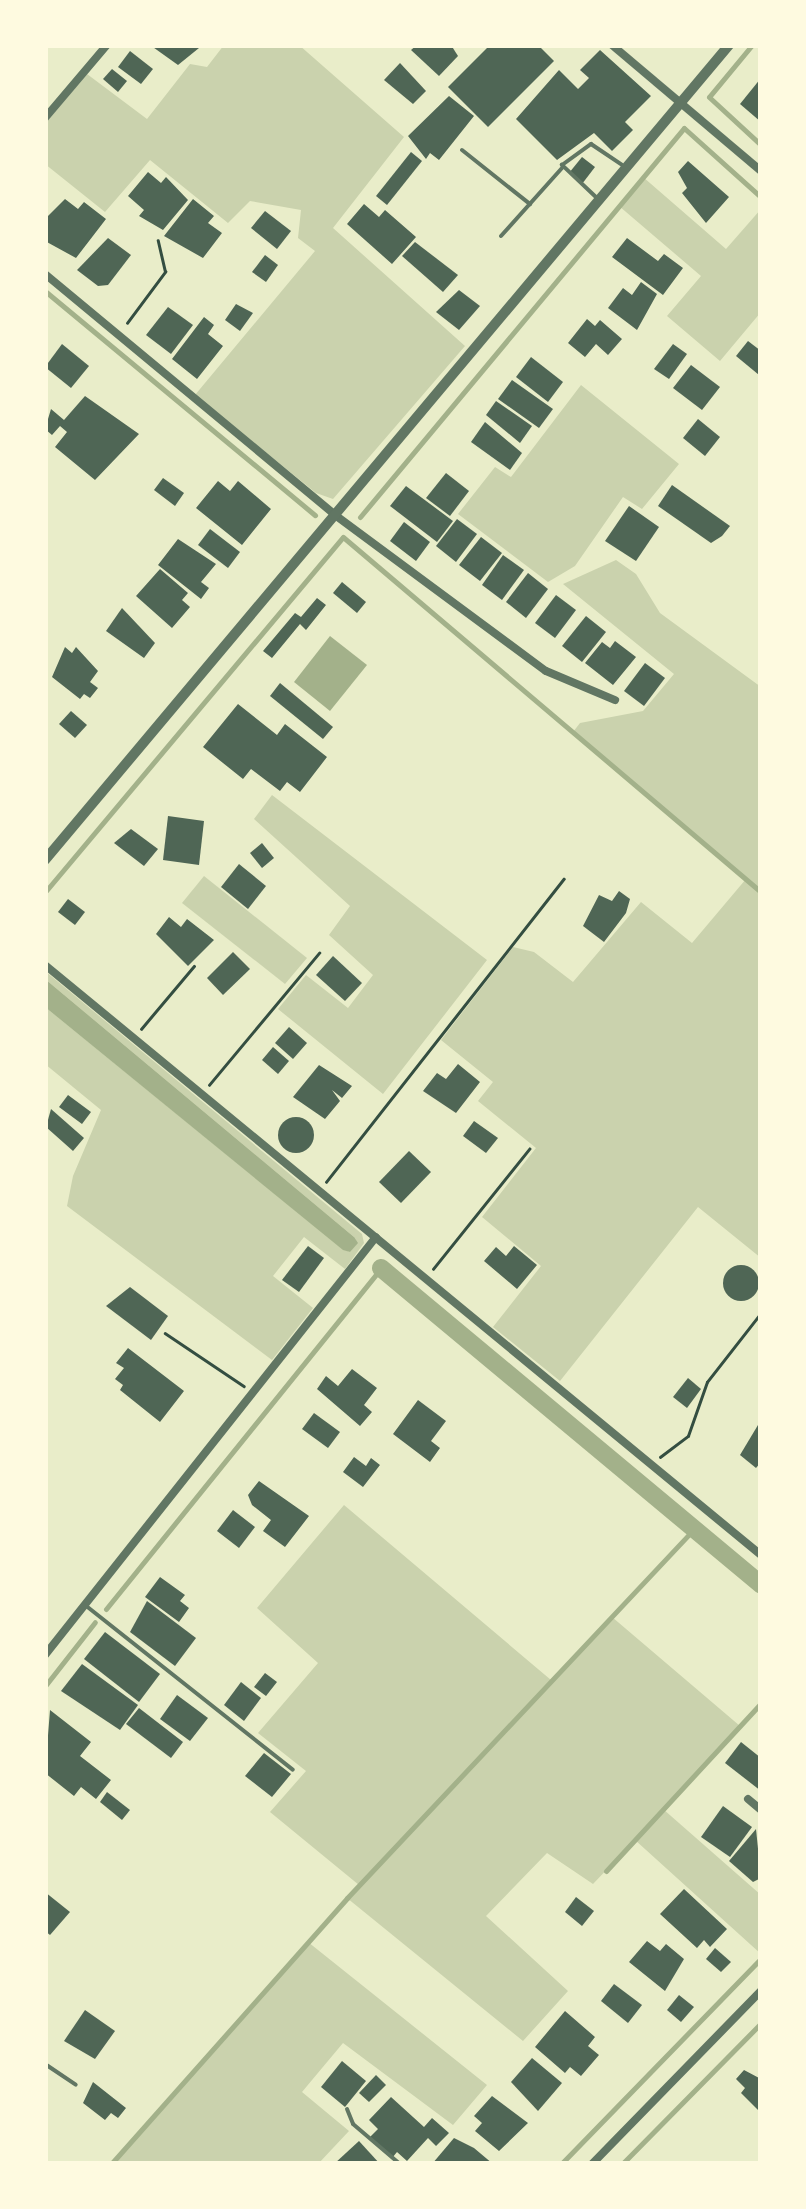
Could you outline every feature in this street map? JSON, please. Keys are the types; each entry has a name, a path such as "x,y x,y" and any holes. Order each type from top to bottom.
{"street":[{"path":"45,118 107,45"},
{"path":"612,45 678,106 761,172"},
{"path":"45,860 730,45"},
{"path":"45,274 335,515 546,671 614,700"},
{"path":"45,965 761,1555"},
{"path":"45,1655 376,1238"},
{"path":"748,1799 761,1810"},
{"path":"592,2164 761,1990"}],"lane":[{"path":"501,236 588,144 626,168"},
{"path":"462,150 530,204"},
{"path":"562,168 599,200"},
{"path":"85,1605 292,1770"},
{"path":"45,2064 76,2085"},
{"path":"347,2109 353,2124 400,2164"}],"path":[{"path":"118,336 165,272 158,240"},
{"path":"318,1190 347,1163 367,1124 564,879"},
{"path":"202,1094 319,952"},
{"path":"134,1038 194,966"},
{"path":"426,1278 529,1149"},
{"path":"650,1462 688,1436 707,1382 761,1313"},
{"path":"166,1333 254,1393"}],"shaded area":[{"path":"224,45 299,45 404,137 333,228 465,346 333,499 316,493 195,395 315,251 298,238 301,210 250,201 228,223 150,160 105,212 45,164 45,124 87,74 147,119 190,64 207,67"},
{"path":"643,177 726,249 761,209 761,312 720,361 667,316 701,276 619,206"},
{"path":"581,385 679,464 642,509 623,497 575,566 548,582 458,514 495,467 511,477"},
{"path":"616,560 636,574 660,613 761,687 761,1258 698,1207 560,1381 493,1327 541,1266 482,1217 536,1148 478,1101 493,1082 441,1040 513,947 534,952 573,982 641,902 692,943 746,879 573,732 580,723 643,711 674,674 563,584"},
{"path":"330,636 367,665 330,711 294,682"},
{"path":"272,795 487,960 383,1094 278,1009 306,975 348,1008 373,975 329,935 350,906 254,819"},
{"path":"204,876 307,958 285,984 182,903"},
{"path":"45,971 362,1234 364,1243 345,1269 304,1237 273,1276 313,1308 272,1360 67,1206 73,1176 101,1110 45,1064 45,1007 343,1249 350,1252 354,1237 45,979"},
{"path":"45,979 358,1243 350,1252 343,1250 45,1007"},
{"path":"344,1505 551,1680 612,1617 740,1726 663,1809 761,1895 761,1954 635,1840 593,1884 547,1853 486,1916 568,1991 523,2041 347,1898 359,1885 270,1812 306,1771 258,1733 318,1663 257,1608"},
{"path":"308,1942 487,2085 453,2125 343,2043 302,2092 349,2131 318,2164 111,2164"}],"building":[{"path":"150,45 195,45 199,48 178,65"},
{"path":"417,45 451,45 458,56 439,76 411,50"},
{"path":"490,45 538,45 554,61 488,127 448,87"},
{"path":"600,50 651,96 625,122 633,130 612,151 594,133 557,160 516,119 559,70 578,89 589,78 580,70"},
{"path":"130,51 153,69 141,84 118,67"},
{"path":"400,63 426,91 413,104 384,80"},
{"path":"112,69 127,81 118,92 103,79"},
{"path":"761,78 761,122 740,104"},
{"path":"449,96 474,116 439,160 430,153 426,159 408,136"},
{"path":"411,152 422,161 387,205 376,196"},
{"path":"582,157 595,167 582,184 569,173"},
{"path":"688,161 729,197 706,223 682,193 687,188 678,172"},
{"path":"148,172 161,183 166,177 188,200 163,230 139,216 144,210 128,196"},
{"path":"65,199 78,209 84,202 106,219 76,258 45,241 45,219"},
{"path":"193,199 214,216 208,223 222,233 203,258 164,236"},
{"path":"364,204 379,217 385,210 416,237 392,264 347,224"},
{"path":"265,211 291,231 277,249 251,228"},
{"path":"108,238 131,255 108,285 98,286 77,270"},
{"path":"627,238 658,261 664,254 683,268 663,295 612,257"},
{"path":"415,242 458,275 443,292 402,256"},
{"path":"265,255 278,265 266,282 252,272"},
{"path":"641,282 657,294 637,330 608,308 623,288 632,295"},
{"path":"459,290 480,306 459,330 436,312"},
{"path":"236,304 253,313 240,331 225,320"},
{"path":"168,307 193,325 171,354 146,335"},
{"path":"204,317 214,325 208,334 223,346 197,379 172,359"},
{"path":"587,319 595,326 600,320 622,339 608,355 596,344 585,357 568,343"},
{"path":"748,341 761,351 759,375 736,356"},
{"path":"62,344 89,366 71,388 45,367"},
{"path":"673,344 687,354 669,379 654,369"},
{"path":"531,357 563,382 548,402 516,377"},
{"path":"691,365 720,387 702,410 673,388"},
{"path":"512,380 553,409 539,428 498,399"},
{"path":"85,396 139,434 95,480 55,447 67,432 60,426 52,435 45,429 51,409 64,420"},
{"path":"496,401 532,426 520,443 486,415"},
{"path":"698,419 720,437 705,456 683,438"},
{"path":"485,422 522,453 510,470 471,442"},
{"path":"446,473 469,491 450,516 426,498"},
{"path":"163,478 184,493 175,506 154,490"},
{"path":"218,481 230,491 238,481 271,509 242,545 196,508"},
{"path":"672,485 730,526 722,536 711,543 658,506"},
{"path":"406,486 453,521 437,542 390,506"},
{"path":"629,506 659,527 636,561 605,541"},
{"path":"457,519 477,534 456,562 436,546"},
{"path":"404,522 430,542 416,561 390,541"},
{"path":"210,529 240,552 228,568 198,545"},
{"path":"481,537 502,553 480,581 459,565"},
{"path":"178,539 216,564 201,582 209,588 201,599 158,565"},
{"path":"503,555 524,570 502,600 482,585"},
{"path":"160,569 188,593 182,600 190,607 172,628 136,596"},
{"path":"528,573 548,589 526,618 506,602"},
{"path":"342,582 366,602 357,613 333,593"},
{"path":"556,595 576,610 555,638 535,623"},
{"path":"317,598 326,605 306,630 300,624 272,658 263,651 295,613 301,617"},
{"path":"122,608 155,643 144,658 106,631"},
{"path":"586,616 606,632 582,662 562,646"},
{"path":"615,641 636,657 613,685 585,663 602,642 610,648"},
{"path":"65,647 72,653 76,647 98,671 90,682 98,688 90,698 84,694 80,699 52,677"},
{"path":"645,663 665,678 644,706 624,691"},
{"path":"280,683 333,727 323,739 270,696"},
{"path":"238,704 277,735 285,724 327,757 300,792 287,782 280,791 251,769 243,779 203,747"},
{"path":"71,711 87,725 75,738 59,724"},
{"path":"168,816 204,821 199,865 163,860"},
{"path":"131,829 158,849 144,866 114,843"},
{"path":"262,843 274,858 262,868 250,853"},
{"path":"239,864 266,886 248,909 221,887"},
{"path":"619,891 630,899 626,913 604,942 583,926 599,895 612,901"},
{"path":"68,899 85,912 75,925 58,912"},
{"path":"169,917 181,927 187,919 214,940 188,966 156,934"},
{"path":"233,952 250,969 223,995 207,978"},
{"path":"333,956 362,983 345,1001 316,975"},
{"path":"289,1027 307,1043 293,1059 275,1043"},
{"path":"273,1047 289,1061 278,1074 262,1060"},
{"path":"458,1064 480,1082 456,1113 423,1091 437,1073 446,1079"},
{"path":"319,1065 352,1086 342,1098 332,1090 340,1101 325,1119 293,1097"},
{"path":"68,1095 91,1112 82,1124 59,1107"},
{"path":"51,1109 84,1138 73,1151 46,1127"},
{"path":"296,1117 309,1122 314,1135 309,1148 296,1153 283,1148 278,1135 283,1122"},
{"path":"474,1121 498,1138 486,1153 463,1136"},
{"path":"409,1151 431,1172 401,1203 379,1182"},
{"path":"308,1246 324,1258 299,1292 282,1280"},
{"path":"514,1246 537,1265 517,1289 484,1261 496,1247 506,1256"},
{"path":"741,1265 754,1270 759,1283 754,1296 741,1301 728,1296 723,1283 728,1270"},
{"path":"130,1287 168,1316 151,1340 106,1306"},
{"path":"128,1348 184,1391 160,1422 120,1390 123,1385 115,1379 124,1368 116,1363"},
{"path":"352,1369 377,1388 364,1405 372,1412 360,1426 317,1389 326,1376 338,1386"},
{"path":"688,1378 701,1389 687,1408 673,1397"},
{"path":"418,1400 446,1421 431,1441 440,1448 430,1462 393,1434"},
{"path":"314,1413 340,1432 328,1448 302,1429"},
{"path":"761,1420 761,1462 756,1468 740,1455"},
{"path":"354,1457 366,1466 371,1458 380,1465 363,1487 343,1472"},
{"path":"259,1481 309,1516 285,1547 263,1531 271,1520 252,1505 248,1495"},
{"path":"233,1510 255,1527 239,1548 217,1531"},
{"path":"160,1577 185,1595 180,1601 189,1608 179,1622 145,1597"},
{"path":"147,1601 196,1638 175,1666 130,1632"},
{"path":"105,1632 160,1674 139,1702 84,1659"},
{"path":"82,1664 138,1705 120,1730 61,1691"},
{"path":"265,1673 277,1682 266,1696 254,1687"},
{"path":"241,1682 261,1698 244,1721 224,1705"},
{"path":"177,1695 208,1718 190,1741 160,1719"},
{"path":"139,1708 183,1742 171,1758 126,1724"},
{"path":"50,1710 91,1742 80,1756 111,1780 96,1799 81,1787 74,1796 45,1773"},
{"path":"741,1742 761,1758 761,1791 725,1763"},
{"path":"264,1753 291,1774 272,1797 245,1776"},
{"path":"107,1792 130,1810 122,1820 100,1802"},
{"path":"723,1806 752,1827 730,1857 701,1837"},
{"path":"756,1829 761,1878 753,1882 729,1861"},
{"path":"684,1889 727,1929 710,1947 704,1940 697,1948 660,1914"},
{"path":"45,1892 70,1912 50,1935 45,1931"},
{"path":"576,1897 594,1911 582,1926 565,1912"},
{"path":"647,1941 660,1951 666,1944 684,1959 665,1991 629,1962"},
{"path":"715,1948 731,1962 721,1972 706,1959"},
{"path":"614,1984 642,2005 628,2023 601,2001"},
{"path":"679,1995 694,2007 681,2022 667,2010"},
{"path":"85,2010 115,2031 95,2059 64,2041"},
{"path":"565,2011 595,2037 588,2046 599,2055 581,2076 570,2067 565,2073 535,2047"},
{"path":"532,2058 562,2083 538,2111 511,2082"},
{"path":"342,2061 366,2081 345,2107 321,2087"},
{"path":"744,2070 761,2079 761,2113 741,2093 745,2088 736,2079"},
{"path":"376,2075 386,2085 369,2102 359,2093"},
{"path":"93,2082 126,2108 118,2118 111,2113 105,2120 83,2103"},
{"path":"492,2096 528,2123 499,2151 475,2131 482,2123 474,2116"},
{"path":"391,2097 424,2127 432,2118 449,2133 436,2146 428,2138 407,2161 397,2152 392,2158 370,2137 378,2129 369,2120"},
{"path":"454,2138 474,2148 493,2164 432,2164"},
{"path":"359,2141 380,2164 334,2164"}],"waterway":[{"path":"752,45 709,97 761,145"},
{"path":"360,517 684,128 761,197"},
{"path":"45,291 315,515"},
{"path":"45,892 343,537 761,892"},
{"path":"106,1609 381,1268"},
{"path":"381,1268 761,1585"},
{"path":"111,2164 347,1898 694,1529"},
{"path":"45,1686 95,1622"},
{"path":"606,1871 761,1703"},
{"path":"561,2164 761,1958"},
{"path":"622,2164 761,2023"}]}
